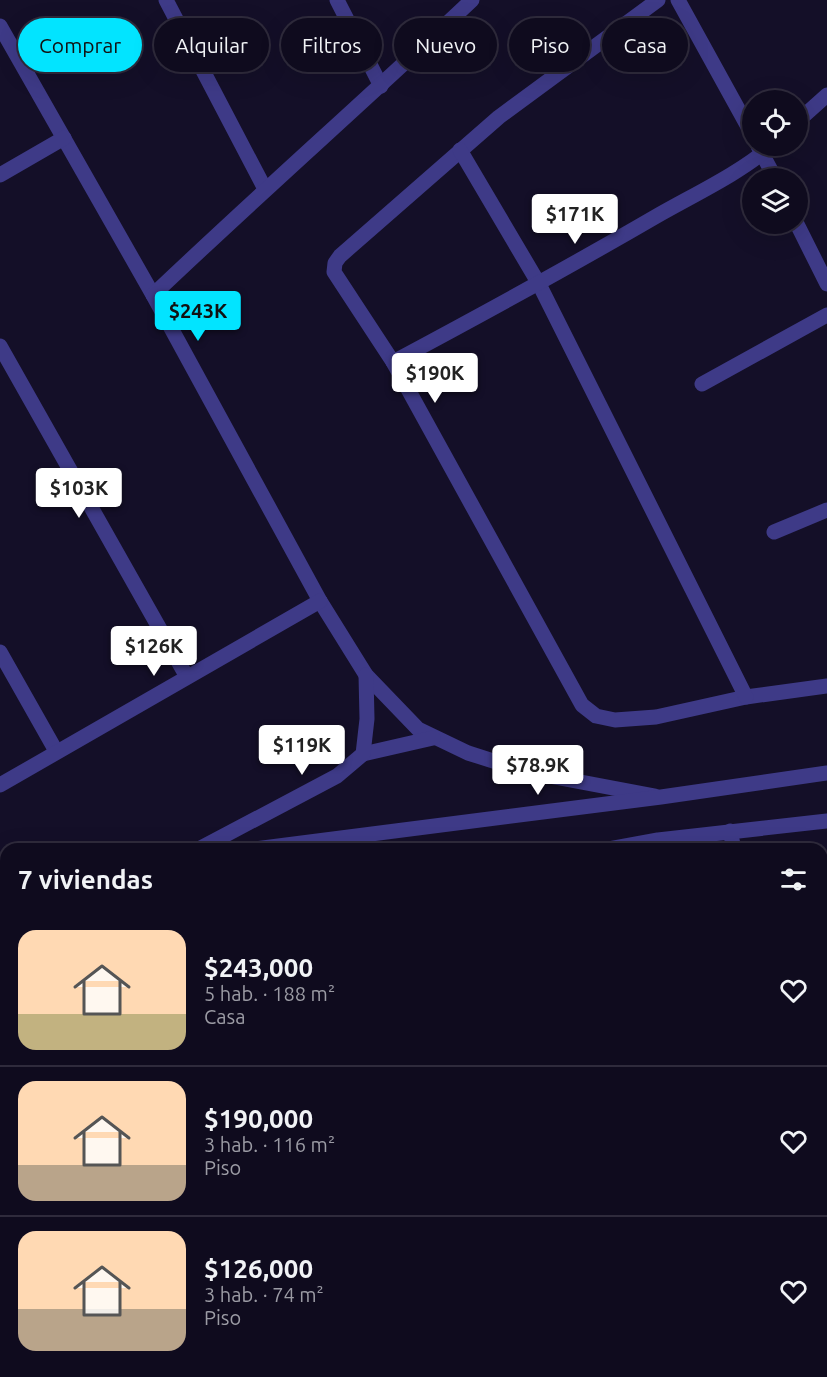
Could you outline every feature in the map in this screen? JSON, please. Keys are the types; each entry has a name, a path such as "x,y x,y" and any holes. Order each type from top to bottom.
{"street":[{"path":"166,0 265,189"},
{"path":"337,0 381,86"},
{"path":"153,295 472,0"},
{"path":"658,0 499,117 340,256 335,263 334,272 393,362 582,705 596,716 615,720 656,717 746,697 827,686"},
{"path":"678,0 742,116"},
{"path":"0,26 153,295 320,601 366,675 418,729 468,753 528,772 661,797"},
{"path":"808,112 827,95"},
{"path":"0,176 64,138"},
{"path":"460,150 539,285 746,697"},
{"path":"393,362 539,285 751,156"},
{"path":"802,234 827,284"},
{"path":"702,384 827,315"},
{"path":"0,346 187,677"},
{"path":"774,532 827,510"},
{"path":"0,785 320,601"},
{"path":"0,652 56,752"},
{"path":"363,754 367,719 366,675"},
{"path":"210,843 337,776 363,754 433,738"},
{"path":"305,843 827,773"},
{"path":"642,843 827,821"},
{"path":"730,831 733,843"}]}
